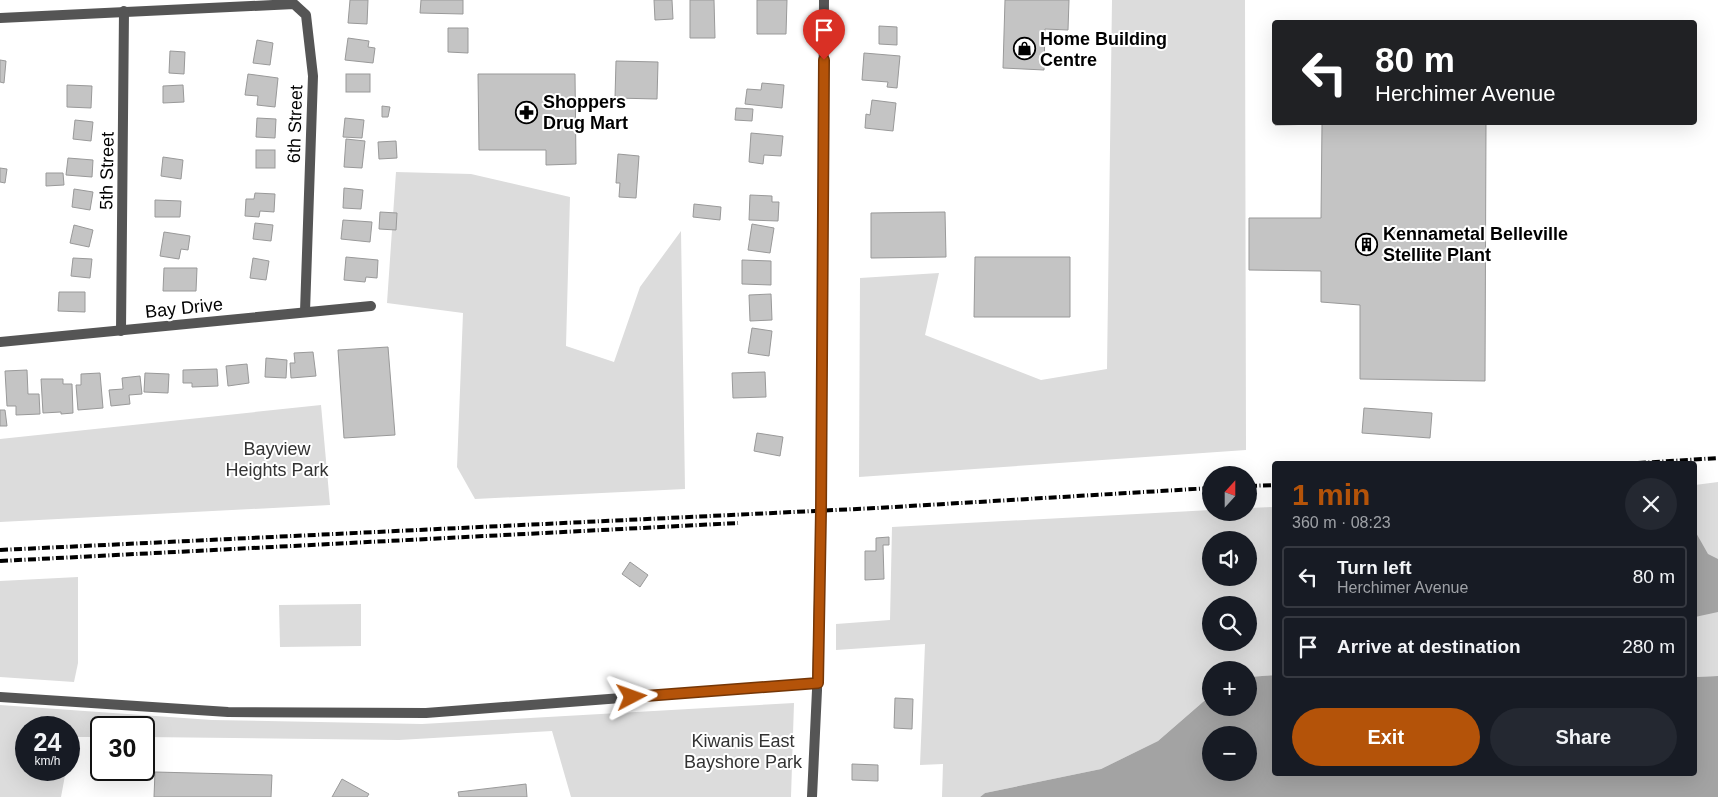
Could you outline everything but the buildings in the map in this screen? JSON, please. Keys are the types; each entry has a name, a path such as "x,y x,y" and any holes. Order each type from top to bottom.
{"street":[{"path":"812,797 818,683 821,511 824,0"},
{"name":"6th Street","path":"0,18 294,4 306,14 313,76 305,312"},
{"name":"5th Street","path":"121,331 124,11"},
{"name":"Bay Drive","path":"0,342 371,306"},
{"path":"0,697 228,712 426,713 818,683"}],"green space":[{"path":"1112,0 1245,0 1246,450 859,477 860,278 939,273 925,335 1041,380 1107,369"},
{"path":"396,172 471,174 570,197 566,346 614,362 640,287 681,231 685,489 475,499 457,467 463,313 387,303"},
{"name":"Bayview Heights Park","path":"321,405 330,505 0,522 0,439"},
{"path":"1718,482 1718,676 1697,677 1697,485"},
{"path":"1272,507 1272,675 1257,676 1257,661 1202,661 1202,703 1158,741 1101,769 985,793 980,797 942,797 943,764 920,765 925,644 836,650 836,624 890,620 892,527 1202,510 1202,521 1258,521 1258,508"},
{"path":"78,577 78,663 74,682 0,677 0,581"},
{"path":"361,604 361,646 280,647 279,605"},
{"name":"Kiwanis East Bayshore Park","path":"794,703 791,797 571,797 552,731 399,740 155,737 155,716 90,716 90,737 80,737 80,716 15,716 15,781 64,781 61,797 0,797 0,705 212,720 422,724"}],"shaded area":[{"path":"1697,535 1708,554 1718,559 1718,612 1697,617"},
{"path":"1272,675 1272,776 1697,776 1697,677 1718,676 1718,797 980,797 985,793 1101,769 1158,741 1202,703 1202,716 1257,716 1257,676"}],"railway":[{"path":"1671,461 1718,458"},
{"path":"1258,486 1272,485"},
{"path":"0,550 877,508 1202,489"},
{"path":"0,561 738,523"}],"place":[{"name":"Home Building Centre","path":"1024,49"},
{"name":"Shoppers Drug Mart","path":"527,112"},
{"name":"Kennametal Belleville Stellite Plant","path":"1367,244"}],"route":[{"path":"632,697 818,683 824,60"}]}
